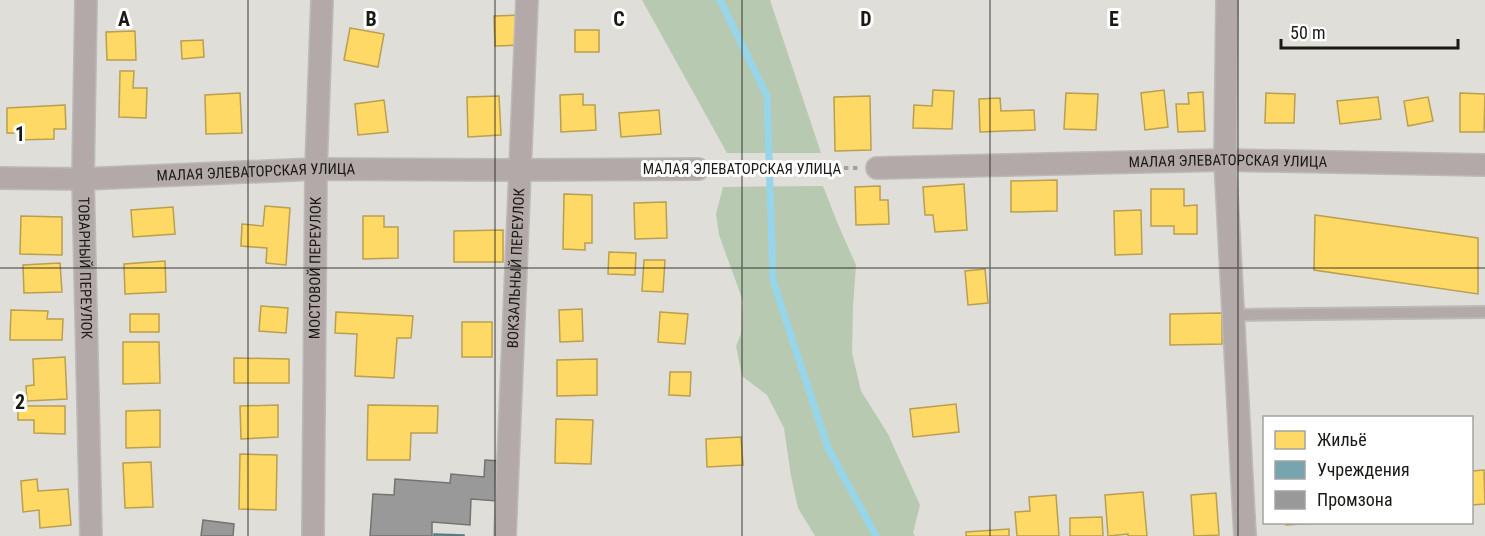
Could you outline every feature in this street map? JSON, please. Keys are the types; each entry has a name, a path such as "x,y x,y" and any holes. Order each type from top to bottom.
{"street":[{"name":"ТОВАРНЫЙ ПЕРЕУЛОК","path":"86,0 83,179 91,536"},
{"name":"МОСТОВОЙ ПЕРЕУЛОК","path":"313,536 316,169 322,0"},
{"name":"ВОКЗАЛЬНЫЙ ПЕРЕУЛОК","path":"505,536 527,0"},
{"path":"1227,0 1225,160 1245,536"},
{"name":"МАЛАЯ ЭЛЕВАТОРСКАЯ УЛИЦА","path":"877,168 1225,160 1485,165"},
{"name":"МАЛАЯ ЭЛЕВАТОРСКАЯ УЛИЦА","path":"0,178 83,179 316,169 698,169"}],"lane":[{"path":"1234,315 1485,312"}],"path":[{"name":"МАЛАЯ ЭЛЕВАТОРСКАЯ УЛИЦА","path":"698,169 877,168"}],"green space":[{"path":"642,0 770,0 821,153 727,153"},
{"path":"823,186 856,265 852,353 861,391 888,434 920,505 913,533 915,536 815,536 798,508 784,428 767,395 742,376 736,346 741,334 743,301 719,235 716,214 723,187"}],"building: Жильё":[{"path":"522,15 523,45 495,46 494,16"},
{"path":"350,28 384,34 378,67 344,60"},
{"path":"575,30 599,30 599,52 575,52"},
{"path":"135,31 136,60 107,60 106,32"},
{"path":"203,40 204,57 182,59 181,41"},
{"path":"120,71 134,71 133,88 147,88 146,118 119,117"},
{"path":"933,90 954,91 952,129 913,128 914,105 932,106"},
{"path":"1164,90 1168,127 1145,130 1141,93"},
{"path":"1203,92 1205,131 1178,132 1176,104 1189,104 1188,93"},
{"path":"240,93 242,133 206,134 205,95"},
{"path":"1066,93 1098,94 1096,130 1064,129"},
{"path":"1266,93 1295,94 1294,123 1265,123"},
{"path":"1460,93 1485,94 1484,132 1460,132"},
{"path":"583,94 583,105 595,105 596,130 561,132 560,95"},
{"path":"499,96 501,135 468,137 467,97"},
{"path":"870,96 871,150 835,151 834,97"},
{"path":"1378,97 1381,119 1340,124 1337,101"},
{"path":"1428,97 1433,121 1408,126 1404,101"},
{"path":"1000,98 1001,111 1034,110 1035,130 980,132 979,99"},
{"path":"384,100 388,132 358,135 355,104"},
{"path":"65,105 66,129 54,129 54,139 17,140 17,133 7,133 7,108"},
{"path":"659,110 661,134 621,137 619,113"},
{"path":"1057,180 1057,211 1011,212 1011,181"},
{"path":"964,184 967,230 935,232 933,215 925,215 923,187"},
{"path":"880,186 880,200 888,200 889,224 856,225 855,187"},
{"path":"1151,189 1184,189 1184,206 1197,205 1197,234 1174,234 1174,226 1151,226"},
{"path":"564,194 592,195 592,243 585,243 585,250 563,249"},
{"path":"666,202 667,238 635,239 634,203"},
{"path":"265,206 290,208 286,265 266,263 267,248 241,246 242,224 263,226"},
{"path":"173,207 175,234 133,237 131,210"},
{"path":"1141,210 1142,254 1115,255 1114,211"},
{"path":"1315,215 1478,238 1478,294 1314,270"},
{"path":"21,216 62,217 62,255 20,254"},
{"path":"363,216 384,216 384,227 398,227 398,258 363,259"},
{"path":"503,230 503,262 454,262 454,231"},
{"path":"609,252 636,253 635,275 608,274"},
{"path":"644,260 665,260 663,292 642,291"},
{"path":"165,261 166,292 125,294 124,264"},
{"path":"60,263 62,292 24,293 23,265"},
{"path":"985,269 988,303 968,305 965,271"},
{"path":"261,306 288,308 286,333 259,331"},
{"path":"582,309 583,341 560,342 559,310"},
{"path":"11,310 48,311 47,319 63,319 62,340 10,340"},
{"path":"336,312 413,316 411,338 397,338 394,378 355,376 357,334 335,333"},
{"path":"660,312 688,314 685,344 658,342"},
{"path":"1222,313 1222,344 1170,345 1170,314"},
{"path":"130,314 159,314 159,332 130,332"},
{"path":"462,322 492,322 492,357 462,357"},
{"path":"123,342 159,342 160,383 123,384"},
{"path":"65,357 67,399 27,401 26,386 34,385 33,359"},
{"path":"234,358 289,359 289,383 234,383"},
{"path":"597,359 597,395 557,396 557,360"},
{"path":"670,372 691,372 690,396 669,395"},
{"path":"956,404 959,432 913,437 910,409"},
{"path":"278,405 278,437 241,439 240,406"},
{"path":"368,405 438,406 437,433 411,433 410,460 367,460"},
{"path":"18,406 65,406 65,434 34,433 34,420 18,420"},
{"path":"160,410 160,447 126,448 126,411"},
{"path":"556,419 593,420 591,464 555,463"},
{"path":"741,437 743,465 707,467 706,439"},
{"path":"240,454 277,455 276,510 239,509"},
{"path":"151,462 153,507 125,508 123,463"},
{"path":"1484,470 1485,504 1473,505 1473,471"},
{"path":"37,479 38,491 68,489 71,525 40,528 39,510 23,512 21,481"},
{"path":"1143,492 1147,536 1128,536 1128,534 1108,536 1105,495"},
{"path":"1216,493 1219,535 1194,536 1191,495"},
{"path":"1056,495 1059,536 1017,536 1015,512 1030,511 1029,497"},
{"path":"1102,517 1103,536 1070,536 1070,518"},
{"path":"1009,529 1009,536 966,536 966,532"}],"building: Учреждения":[{"path":"434,534 464,535 464,536 434,536"}],"building: Промзона":[{"path":"485,460 500,461 497,501 471,499 470,525 432,522 432,536 370,536 373,494 394,495 395,479 450,483 451,474 484,477"},
{"path":"203,520 234,524 233,536 201,536"}],"waterway":[{"path":"720,0 767,96 773,281 828,448 876,536"}]}
